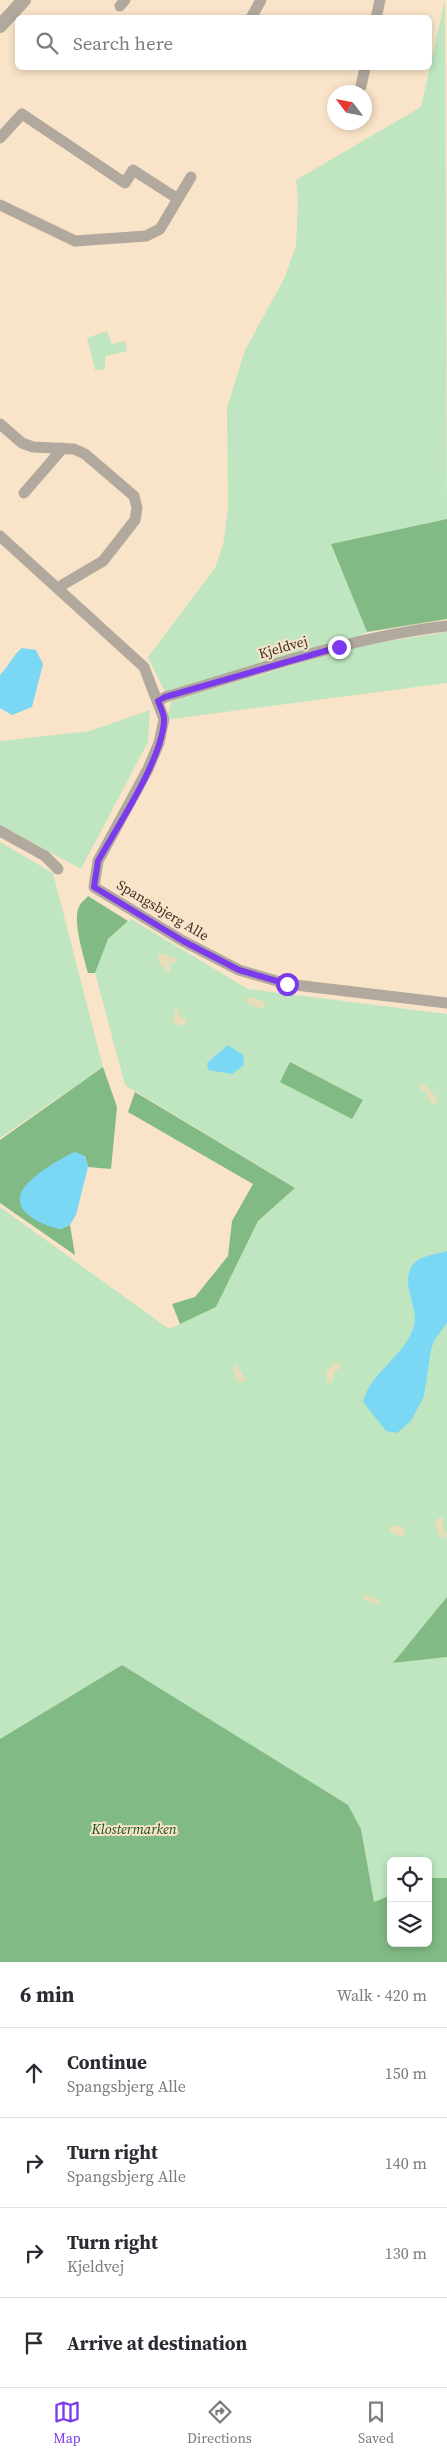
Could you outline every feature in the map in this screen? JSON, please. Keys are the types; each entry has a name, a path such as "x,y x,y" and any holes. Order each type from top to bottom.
{"street":[{"path":"0,26 24,0"},
{"path":"254,15 261,0"},
{"path":"377,15 380,0"},
{"path":"361,85 365,70"},
{"path":"0,138 22,114 124,183 133,170 178,199"},
{"path":"0,205 75,241 146,236 160,229 192,177"},
{"path":"2,430 22,443 33,447 74,449 85,454 134,496 137,508 135,520 103,561 58,589"},
{"path":"24,493 64,448"},
{"name":"Spangsbjerg Alle","path":"1,538 144,667 164,718 159,743 148,769 98,861 94,887 183,941 239,970 287,984 447,1003"},
{"name":"Kjeldvej","path":"158,701 165,697 339,647 402,632 447,626"},
{"path":"0,831 45,856 58,869"}],"green space":[{"path":"445,0 447,519 331,544 367,632 168,692 164,690 148,657 215,568 223,545 228,509 227,408 245,350 284,279 296,246 298,201 296,180 421,107 429,70 432,70 432,58"},
{"path":"107,331 112,344 125,341 127,351 105,356 105,369 95,370 87,338"},
{"path":"447,519 447,619 367,632 331,544"},
{"path":"447,632 447,683 171,719 168,714 171,702 357,646"},
{"path":"150,710 148,742 81,869 0,825 0,741 90,731"},
{"path":"0,842 53,873 103,1067 0,1138"},
{"path":"88,896 128,921 108,939 95,973 88,973 81,948 77,919 81,904"},
{"path":"131,919 248,989 447,1014 447,1597 394,1663 447,1657 447,1878 432,1878 432,1857 387,1857 387,1897 374,1903 361,1829 122,1665 0,1739 0,1207 169,1329 216,1307 258,1221 295,1188 125,1085 95,973 107,940"},
{"path":"290,1062 363,1100 352,1119 280,1082"},
{"path":"103,1067 117,1107 111,1169 88,1167 85,1156 22,1191 24,1206 33,1216 60,1229 70,1225 75,1255 0,1203 0,1140"},
{"path":"135,1092 295,1188 258,1221 216,1307 180,1324 172,1304 195,1297 228,1256 232,1221 253,1184 128,1112"},
{"path":"447,1597 447,1657 393,1663"},
{"name":"Klostermarken","path":"122,1665 348,1805 361,1829 374,1902 387,1897 387,1947 432,1947 432,1878 447,1878 447,1962 0,1962 0,1739"}],"sand":[{"path":"164,954 178,959 177,962 170,964 171,970 169,974 158,961 158,955"},
{"path":"250,997 265,1002 265,1006 262,1009 247,1003 246,999"},
{"path":"175,1008 178,1009 180,1017 187,1020 185,1025 177,1025 173,1021"},
{"path":"423,1083 437,1098 436,1103 431,1103 426,1092 420,1089 419,1086"},
{"path":"335,1363 339,1363 341,1367 334,1373 333,1381 327,1382 326,1370"},
{"path":"237,1365 245,1379 244,1382 238,1383 232,1369"},
{"path":"439,1517 443,1518 443,1528 447,1533 443,1539 439,1537 435,1522"},
{"path":"391,1525 402,1526 405,1535 402,1537 389,1532"},
{"path":"364,1594 379,1600 378,1605 364,1599"}],"water":[{"path":"22,648 36,650 43,664 32,707 12,715 0,708 0,675"},
{"path":"228,1045 243,1055 244,1065 232,1074 208,1070 207,1063"},
{"path":"75,1152 85,1156 88,1167 76,1215 70,1225 60,1229 46,1225 25,1212 21,1206 20,1199 22,1191 38,1174"},
{"path":"447,1251 447,1323 434,1341 431,1350 424,1396 411,1421 397,1433 386,1431 363,1402 373,1381 410,1337 414,1326 414,1311 408,1281 412,1266 423,1258"}],"route":[{"path":"287,984 239,970 183,941 94,887 96,872 98,861 148,769 159,743 164,718 158,701 165,697 339,647"}]}
